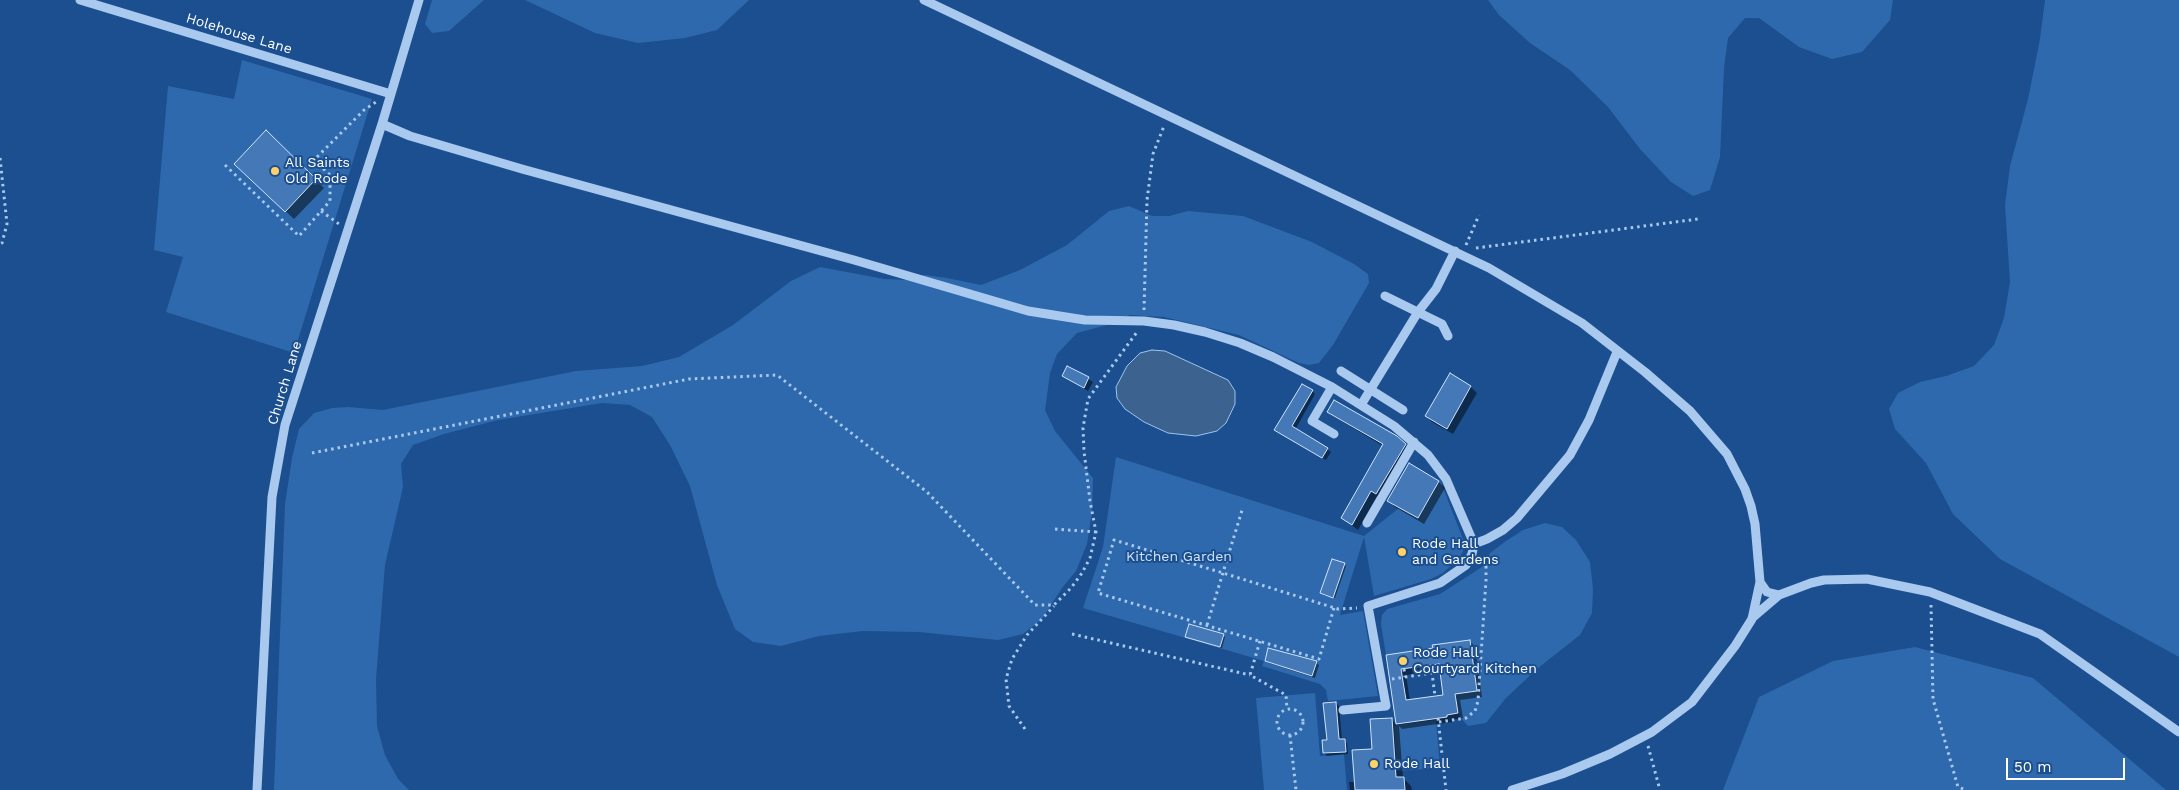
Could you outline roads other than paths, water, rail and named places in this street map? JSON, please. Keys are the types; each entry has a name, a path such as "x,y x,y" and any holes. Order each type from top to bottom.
{"street":[{"name":"Holehouse Lane","path":"80,0 390,94"},
{"name":"Church Lane","path":"257,790 272,497 285,425 382,124 419,0"},
{"path":"924,0 1455,251 1488,268 1582,324 1677,398 1727,454 1745,489 1755,524 1760,582 1752,619"},
{"path":"382,124 410,136 522,169 854,260 1028,311 1085,320 1144,321 1174,325 1240,343 1299,369 1332,387 1414,442 1437,466 1446,479 1474,544 1472,554 1466,565 1440,583 1368,606 1386,706 1343,710"},
{"path":"1361,405 1418,312 1436,289 1455,251"},
{"path":"1385,296 1442,324 1448,336"},
{"path":"1474,544 1495,535 1516,518 1570,455 1589,420 1617,352"},
{"path":"1341,371 1403,410"},
{"path":"1332,387 1312,421 1334,434"},
{"path":"1367,523 1414,442"},
{"path":"1512,790 1562,774 1610,754 1644,736 1692,702 1730,654 1752,619 1779,595 1824,580 1867,579 1930,592 2040,634 2179,732"},
{"path":"1760,582 1767,592 1779,595"}],"place":[{"name":"All Saints Old Rode","path":"275,171"},
{"name":"Rode Hall and Gardens","path":"1402,552"},
{"name":"Rode Hall Courtyard Kitchen","path":"1403,661"},
{"name":"Rode Hall","path":"1374,764"}],"park label":[{"name":"Kitchen Garden","path":"1179,557"}]}
